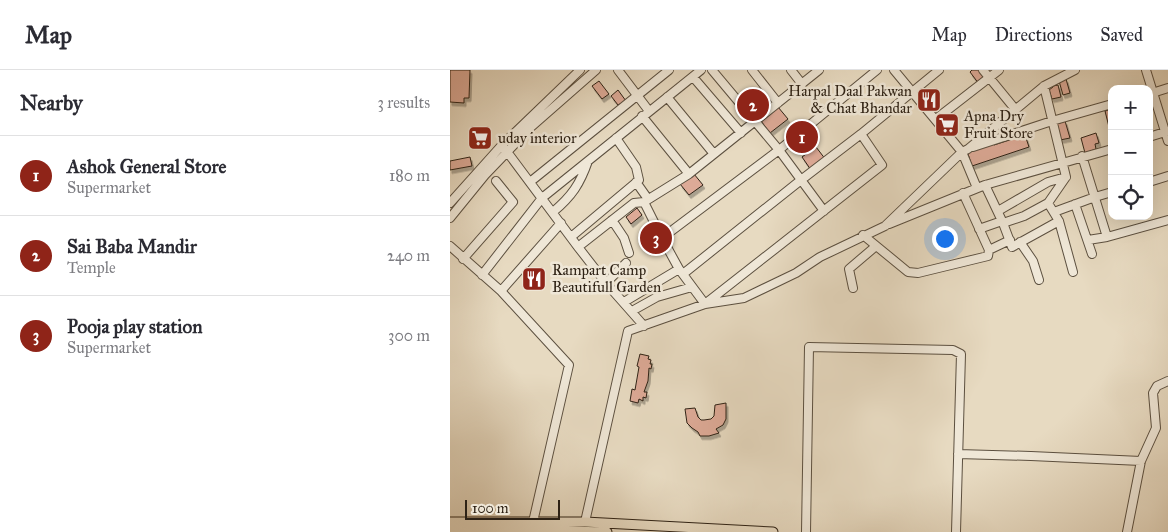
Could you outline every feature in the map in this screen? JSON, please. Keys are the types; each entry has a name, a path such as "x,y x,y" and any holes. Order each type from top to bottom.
{"main road":[{"path":"450,522 585,522 773,532"},
{"path":"450,528 596,530 608,532"}],"street":[{"path":"450,204 502,145 580,70"},
{"path":"450,218 485,175 531,127 596,70"},
{"path":"618,70 637,96 646,114 689,174"},
{"path":"530,182 669,70"},
{"path":"482,275 542,198 701,70"},
{"path":"712,70 779,150 824,211"},
{"path":"752,70 778,103"},
{"path":"791,70 802,84"},
{"path":"578,247 634,203 646,201 689,174 819,70"},
{"path":"662,238 779,150 877,70"},
{"path":"894,70 911,92 965,150 976,188"},
{"path":"624,302 681,272 861,134 939,70"},
{"path":"983,70 1015,109"},
{"path":"936,119 999,70"},
{"path":"885,226 965,150 1044,86 1072,70"},
{"path":"1146,70 1149,85"},
{"path":"693,77 740,133"},
{"path":"980,229 1024,216 1048,203 1066,177 1044,86"},
{"path":"1153,92 1168,88"},
{"path":"667,97 714,154"},
{"path":"1153,98 1167,132 1168,141"},
{"path":"965,150 1108,105"},
{"path":"1153,136 1167,132"},
{"path":"705,304 882,166 861,134"},
{"path":"571,237 638,180 636,167 616,138"},
{"path":"502,145 554,212 578,247 644,326"},
{"path":"585,522 628,331 705,304 744,298 796,274 820,258 863,235 962,193 1082,156 1108,150"},
{"path":"1082,156 1107,237"},
{"path":"554,212 568,200 582,180 588,160"},
{"path":"1153,181 1168,176"},
{"path":"998,211 1048,182 1066,177"},
{"path":"463,259 513,202 496,181"},
{"path":"636,182 662,238 681,272 705,304"},
{"path":"985,185 1003,222 1012,247 1059,222"},
{"path":"863,235 908,272 918,273 988,256 990,250 962,193"},
{"path":"1054,212 1108,193"},
{"path":"1048,203 1059,222 1073,272"},
{"path":"1075,204 1092,254"},
{"path":"612,220 624,238 629,254"},
{"path":"1088,240 1107,237 1168,220"},
{"path":"501,291 562,224"},
{"path":"990,250 1010,240"},
{"path":"1020,242 1033,261 1039,280"},
{"path":"450,246 501,291 569,365 533,522"},
{"path":"853,288 849,272 850,267 876,246"},
{"path":"606,282 626,263"},
{"path":"632,311 657,297 692,287"},
{"path":"806,532 809,347 953,350 961,354 956,532"},
{"path":"1127,532 1141,461 1156,428 1154,389 1168,381"},
{"path":"958,454 1141,461"}],"building":[{"path":"450,70 470,70 469,98 464,98 464,103 450,102"},
{"path":"972,70 981,70 987,78 979,84 970,72"},
{"path":"1066,79 1070,93 1063,95 1059,81"},
{"path":"599,81 609,94 602,99 592,86"},
{"path":"1058,85 1061,97 1052,99 1049,90 1053,86"},
{"path":"618,90 626,101 622,105 618,105 611,96"},
{"path":"778,107 788,119 770,133 761,121"},
{"path":"1108,110 1108,123 1105,111"},
{"path":"1065,121 1070,138 1060,140 1055,125"},
{"path":"1096,133 1099,143 1095,144 1096,149 1085,153 1081,138"},
{"path":"1025,135 1029,147 972,166 967,151 993,142 994,145"},
{"path":"816,147 826,160 811,170 802,157"},
{"path":"470,157 472,166 450,170 450,161"},
{"path":"694,174 703,185 689,195 680,184"},
{"path":"637,208 642,215 631,224 626,217"},
{"path":"640,354 649,356 648,359 651,360 650,364 652,364 651,369 649,368 648,381 644,392 647,392 646,398 643,397 643,401 639,399 638,403 630,401 632,389 635,390"},
{"path":"726,403 726,419 723,425 716,429 719,433 700,436 687,423 685,409 695,408 701,420 711,419 714,416 715,405"}],"place":[{"name":"Harpal Daal Pakwan & Chat Bhandar","path":"929,100"},
{"name":"Sai Baba Mandir","path":"753,105"},
{"name":"Apna Dry Fruit Store","path":"947,125"},
{"name":"Ashok General Store","path":"802,137"},
{"name":"uday interior","path":"480,138"},
{"name":"Pooja play station","path":"656,238"},
{"name":"Rampart Camp Beautifull Garden","path":"534,279"}]}
